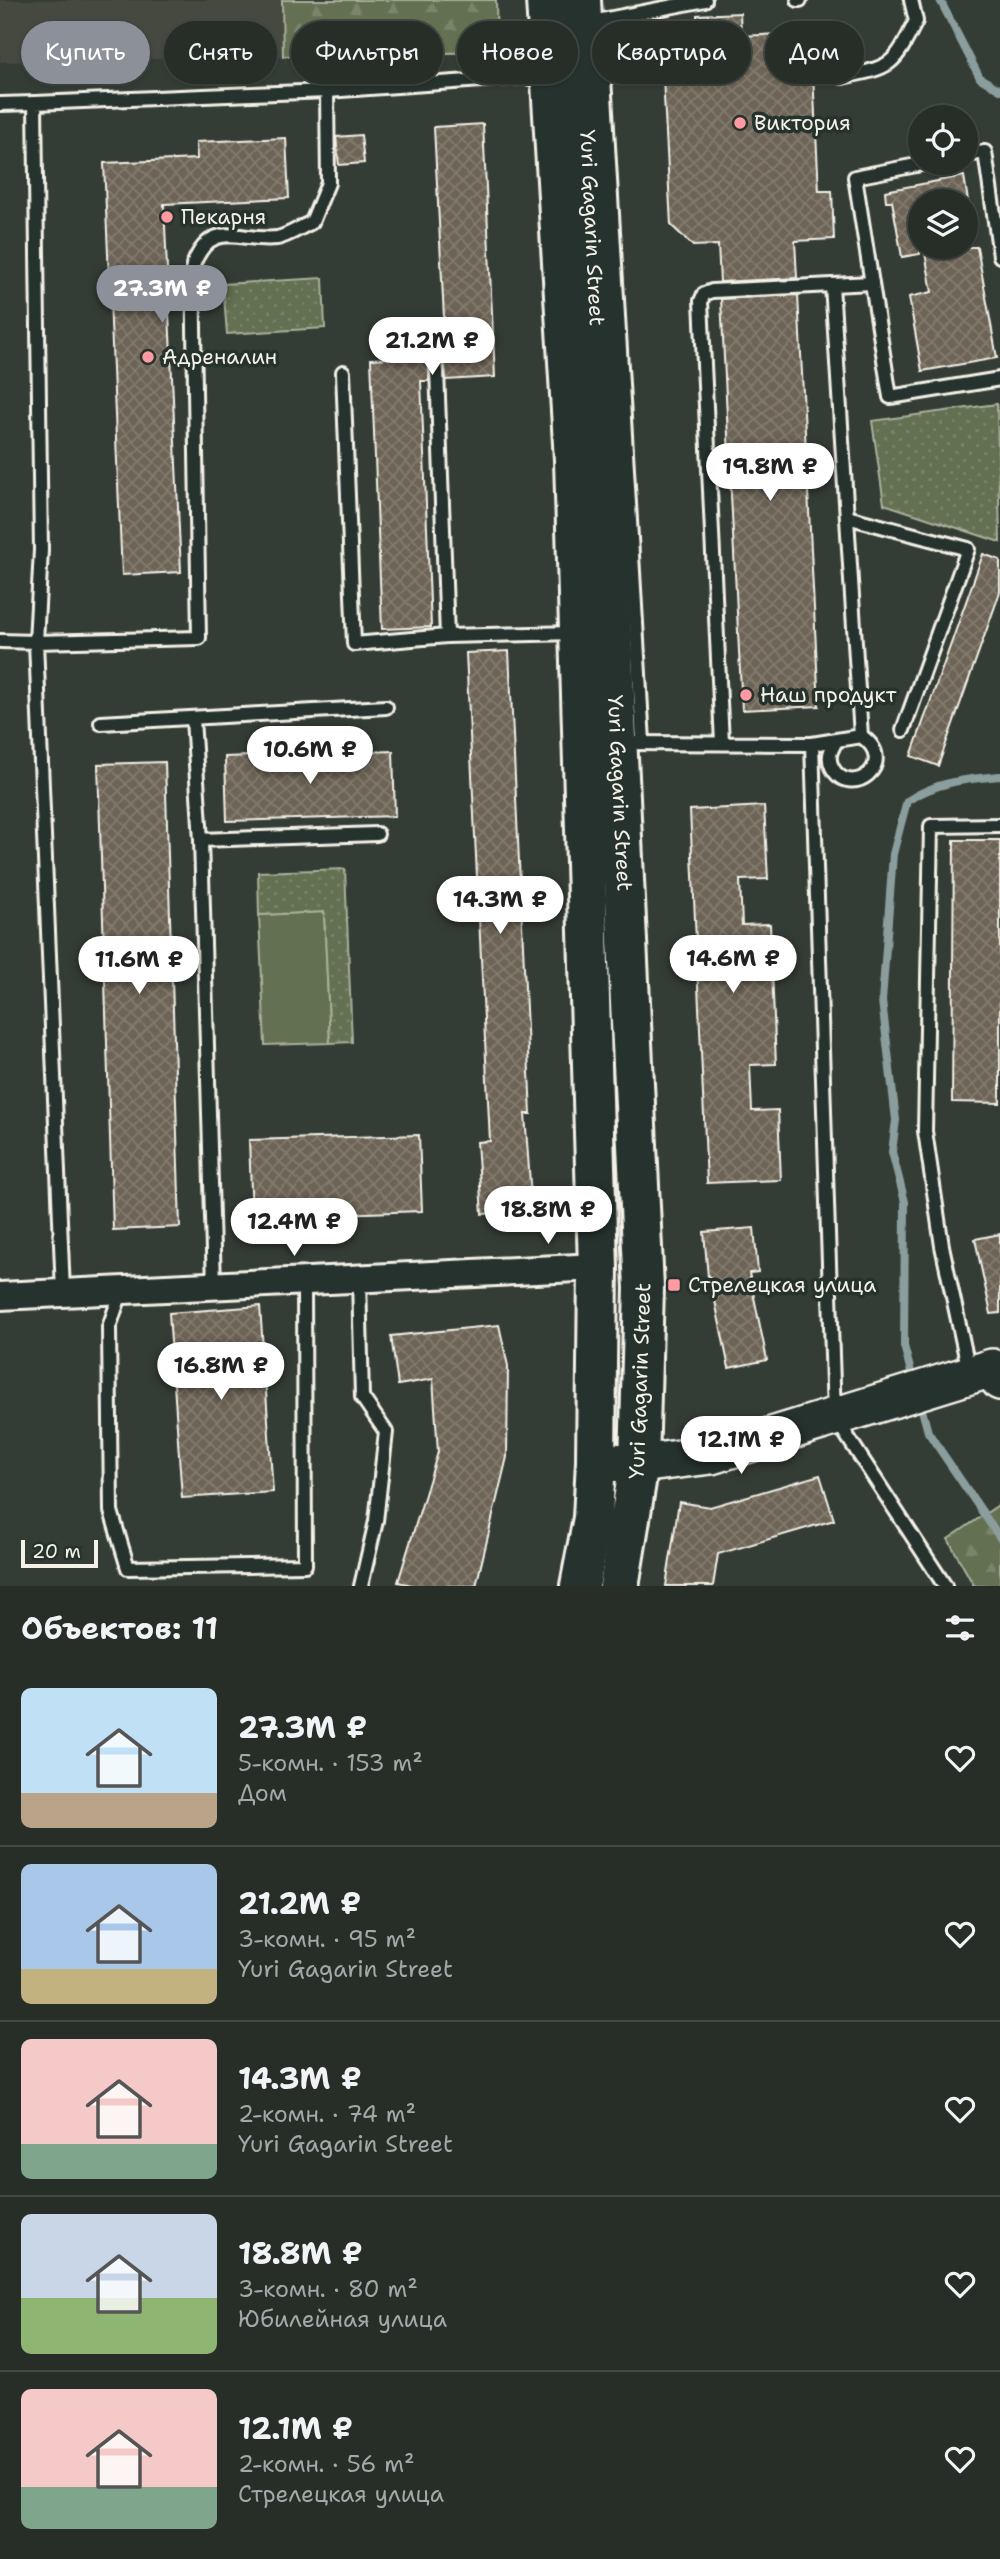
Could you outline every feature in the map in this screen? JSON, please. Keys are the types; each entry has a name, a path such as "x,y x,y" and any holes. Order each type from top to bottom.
{"main road":[{"name":"Yuri Gagarin Street","path":"546,0 547,21"},
{"name":"Yuri Gagarin Street","path":"588,15 630,743 644,1288 639,1465 619,1586"},
{"name":"Yuri Gagarin Street","path":"549,84 574,460 598,1267 593,1518 580,1586"}],"street":[{"path":"0,1296 598,1267"},
{"path":"596,1461 639,1465 711,1455 875,1403 980,1375"}],"lane":[{"path":"588,15 705,0"},
{"path":"864,72 883,68 899,55 916,22 911,0"},
{"path":"0,104 327,91 457,82"},
{"path":"0,641 199,638 193,264 201,245 218,235 278,238 312,222 328,183 327,91"},
{"path":"35,103 41,550 36,642 62,1292"},
{"path":"978,153 985,152 1000,256"},
{"path":"908,167 855,177 890,397 1000,379"},
{"path":"722,743 701,301 704,294 712,291 872,283"},
{"path":"832,285 861,736"},
{"path":"437,370 447,636"},
{"path":"343,372 354,644 447,636 580,633"},
{"path":"847,517 968,549 903,730"},
{"path":"101,723 386,707"},
{"path":"193,719 201,841 214,1285"},
{"path":"630,743 812,744 861,736 871,742 876,753 875,765 869,775 858,781 846,780 836,774 830,763 830,751 836,741"},
{"path":"812,744 834,1416 946,1586"},
{"path":"980,1375 942,1246 925,1131 931,826 1000,825"},
{"path":"201,841 377,834"},
{"path":"359,1279 362,1397 386,1432 376,1521 362,1586"},
{"path":"122,1289 109,1327 111,1511 128,1568 305,1564 304,1281"}],"shaded area":[{"path":"0,0 496,0 496,21 457,21 457,53 443,53 443,21 291,21 291,56 277,56 277,21 164,21 164,59 150,59 150,21 21,21 21,62 0,62"}],"green space":[{"path":"282,0 496,0 496,21 457,21 457,53 443,53 443,21 291,21 291,56 283,56"},
{"path":"323,278 325,328 227,334 223,284"},
{"path":"997,404 1000,542 884,504 872,421"},
{"path":"345,869 352,1042 330,1043 324,912 259,915 258,872"},
{"path":"324,912 330,1043 265,1045 259,915"},
{"path":"1000,1504 1000,1586 974,1586 948,1539"}],"building":[{"name":"Виктория","path":"740,13 740,21 697,21 697,15"},
{"name":"Виктория","path":"751,35 765,35 765,84 813,84 819,191 832,191 834,239 795,241 797,278 720,282 718,245 693,246 671,225 663,84 751,84"},
{"path":"483,124 495,377 446,380 445,366 436,361 429,367 429,381 421,381 431,627 382,629 371,359 446,356 434,127"},
{"path":"361,135 364,163 339,165 336,137"},
{"path":"286,138 289,198 164,204 181,572 122,575 104,163 197,159 196,142"},
{"path":"964,176 966,189 908,189 908,256 902,257 892,201 886,201 885,191"},
{"path":"978,253 997,358 922,371 909,297 932,292 926,259 978,259"},
{"path":"798,295 819,706 742,710 721,299"},
{"path":"983,554 1000,560 1000,592 938,766 911,756"},
{"path":"509,651 531,1114 525,1114 532,1211 482,1214 477,1142 490,1141 466,653"},
{"path":"393,751 395,816 227,821 225,757"},
{"path":"165,762 180,1227 113,1230 98,764"},
{"path":"764,806 768,879 740,880 742,925 770,924 776,1064 750,1065 752,1111 778,1110 781,1180 707,1183 690,810"},
{"path":"954,840 1000,840 1000,1103 952,1102"},
{"path":"419,1135 422,1211 252,1217 249,1140"},
{"path":"754,1228 758,1272 749,1273 767,1360 729,1368 708,1277 704,1232"},
{"path":"1000,1234 1000,1313 991,1314 975,1239"},
{"path":"260,1306 273,1492 182,1498 169,1313"},
{"path":"499,1325 508,1366 507,1457 476,1586 416,1586 398,1582 438,1452 433,1379 398,1385 391,1336"},
{"path":"820,1475 834,1520 718,1554 713,1586 666,1586 679,1502 710,1507"}],"waterway":[{"path":"940,0 980,78 1000,90"},
{"path":"914,1383 904,1346 905,1202 892,1152 896,1120 882,1001 893,854 907,801 940,786 963,780 1000,776"},
{"path":"919,1399 928,1432 1000,1538"}],"place":[{"name":"Виктория","path":"740,123"},
{"name":"Пекарня","path":"167,217"},
{"name":"Адреналин","path":"148,357"},
{"name":"Наш продукт","path":"746,695"},
{"name":"Стрелецкая улица","path":"674,1285"}]}
